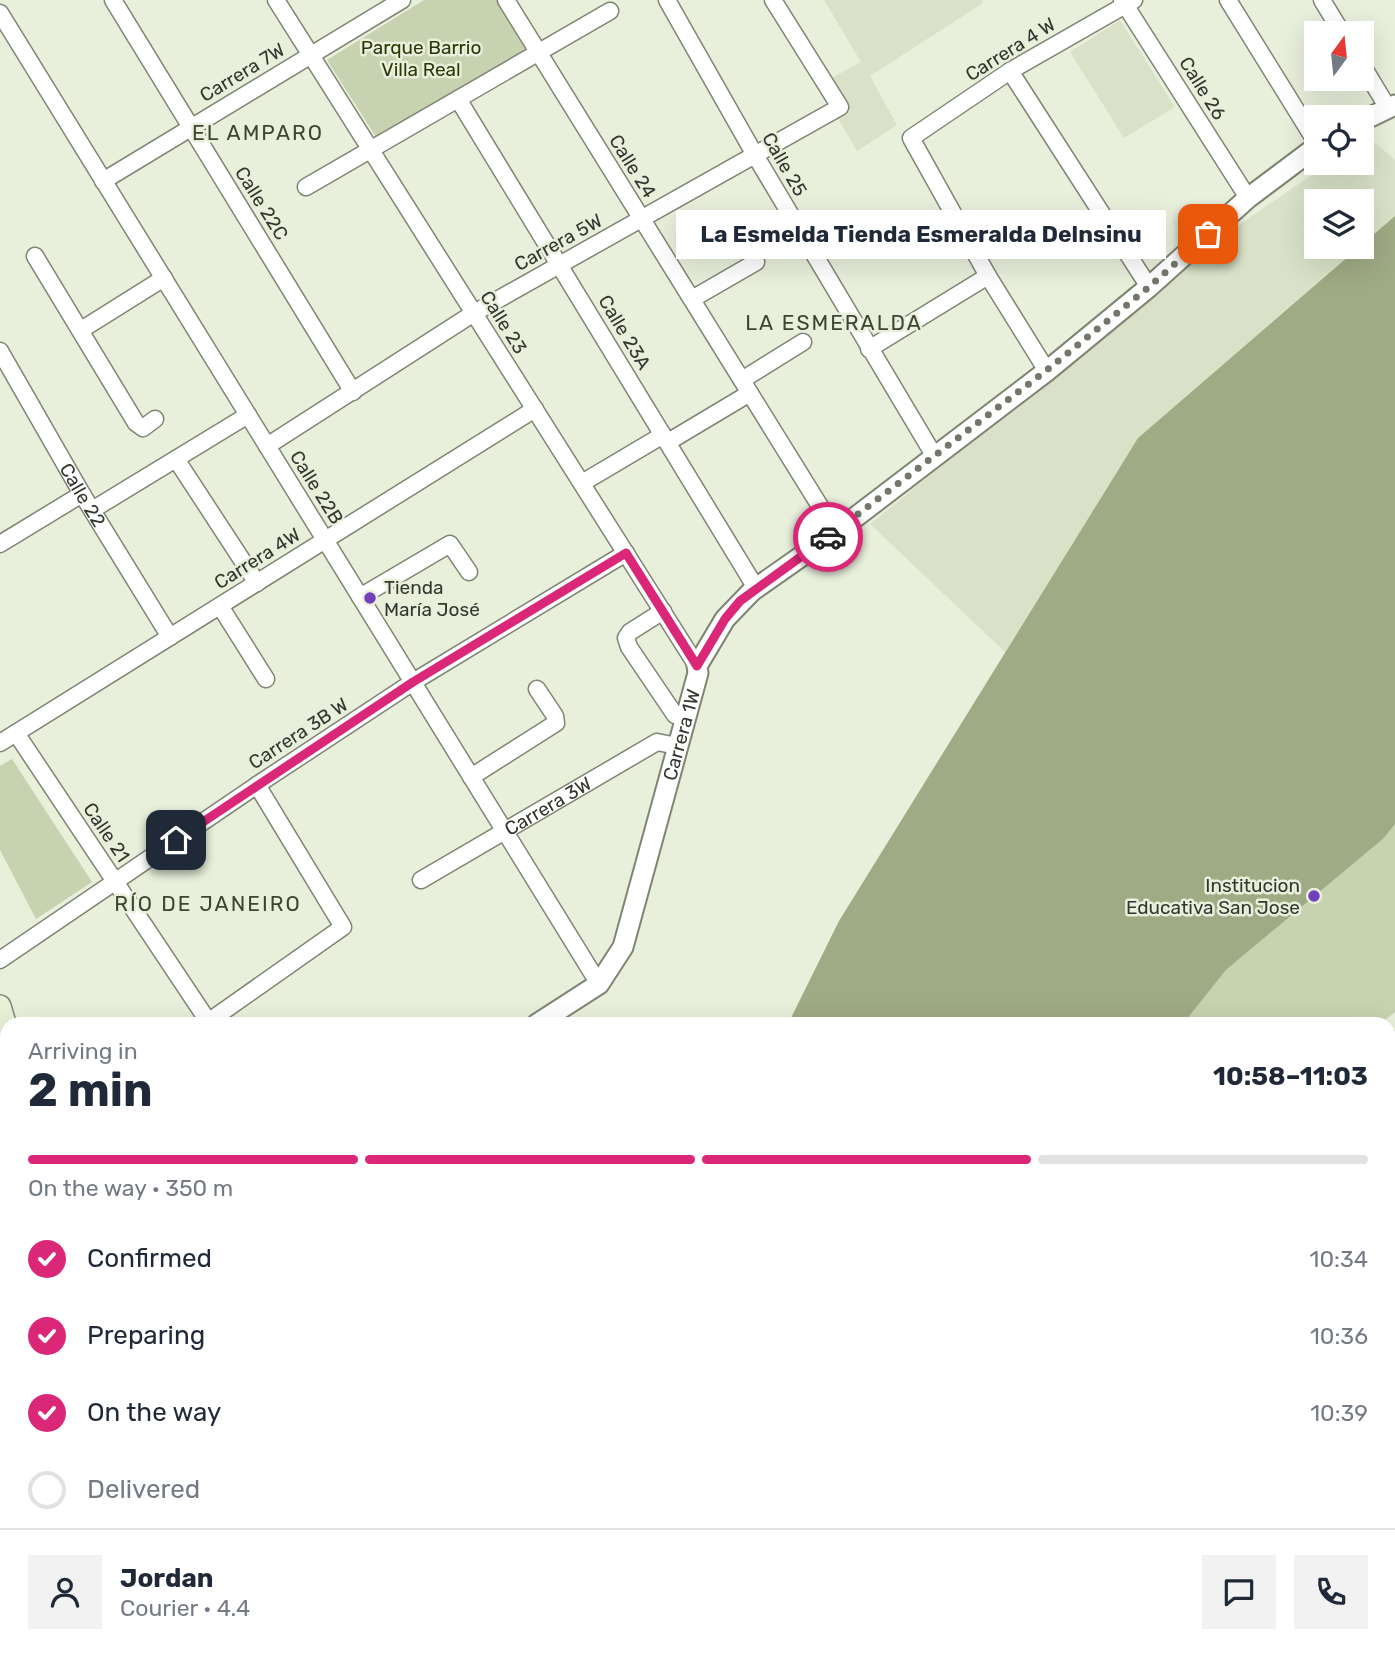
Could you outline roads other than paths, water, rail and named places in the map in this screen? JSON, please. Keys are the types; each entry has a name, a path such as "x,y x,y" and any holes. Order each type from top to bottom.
{"street":[{"name":"Calle 22C","path":"113,0 353,392"},
{"name":"Calle 23","path":"276,0 697,666"},
{"name":"Calle 24","path":"506,0 836,532"},
{"name":"Calle 25","path":"667,0 755,155 935,457"},
{"name":"Carrera 5W","path":"267,446 474,313 840,107 773,0"},
{"path":"1227,0 1304,125"},
{"path":"1322,0 1335,21"},
{"name":"Carrera 7W","path":"103,181 397,1"},
{"name":"Carrera 4 W","path":"988,276 911,138 1010,71 1127,2"},
{"name":"Calle 26","path":"1127,2 1248,198"},
{"path":"306,187 610,11"},
{"name":"Calle 22B","path":"0,13 599,984"},
{"path":"1010,71 1149,287"},
{"path":"1374,82 1391,107 1374,115"},
{"name":"Calle 23A","path":"458,99 757,587"},
{"name":"Carrera 1W","path":"548,1017 599,984 623,947 698,673 697,666 725,619 740,601 836,532 1047,370 1149,287 1248,198 1304,154"},
{"path":"35,256 136,423 143,428 155,419"},
{"path":"692,299 756,262"},
{"path":"869,349 988,276 1047,370"},
{"path":"81,330 163,278"},
{"path":"582,483 666,438 746,386 803,342"},
{"name":"Calle 22","path":"0,351 82,494 170,637"},
{"name":"Carrera 4W","path":"0,743 535,409"},
{"path":"92,510 248,415"},
{"path":"176,459 257,583"},
{"path":"0,544 82,494"},
{"path":"360,597 450,544 468,572"},
{"name":"Carrera 3B W","path":"0,960 413,682 626,553"},
{"path":"220,606 266,679"},
{"path":"663,611 630,632 626,638 629,648 675,715 685,718"},
{"path":"471,777 556,723 555,716 537,689"},
{"name":"Calle 21","path":"16,733 205,1017"},
{"name":"Carrera 3W","path":"421,880 657,742 677,746"},
{"path":"217,1017 343,928 257,785"}],"place":[{"name":"La Esmelda Tienda Esmeralda Delnsinu","path":"1208,234"},
{"name":"Tienda María José","path":"370,598"},
{"name":"Institucion Educativa San Jose","path":"1314,896"}],"district":[{"name":"EL AMPARO","path":"258,133"},
{"name":"LA ESMERALDA","path":"834,323"},
{"name":"RÍO DE JANEIRO","path":"208,904"}],"park label":[{"name":"Parque Barrio Villa Real","path":"421,58"}]}
